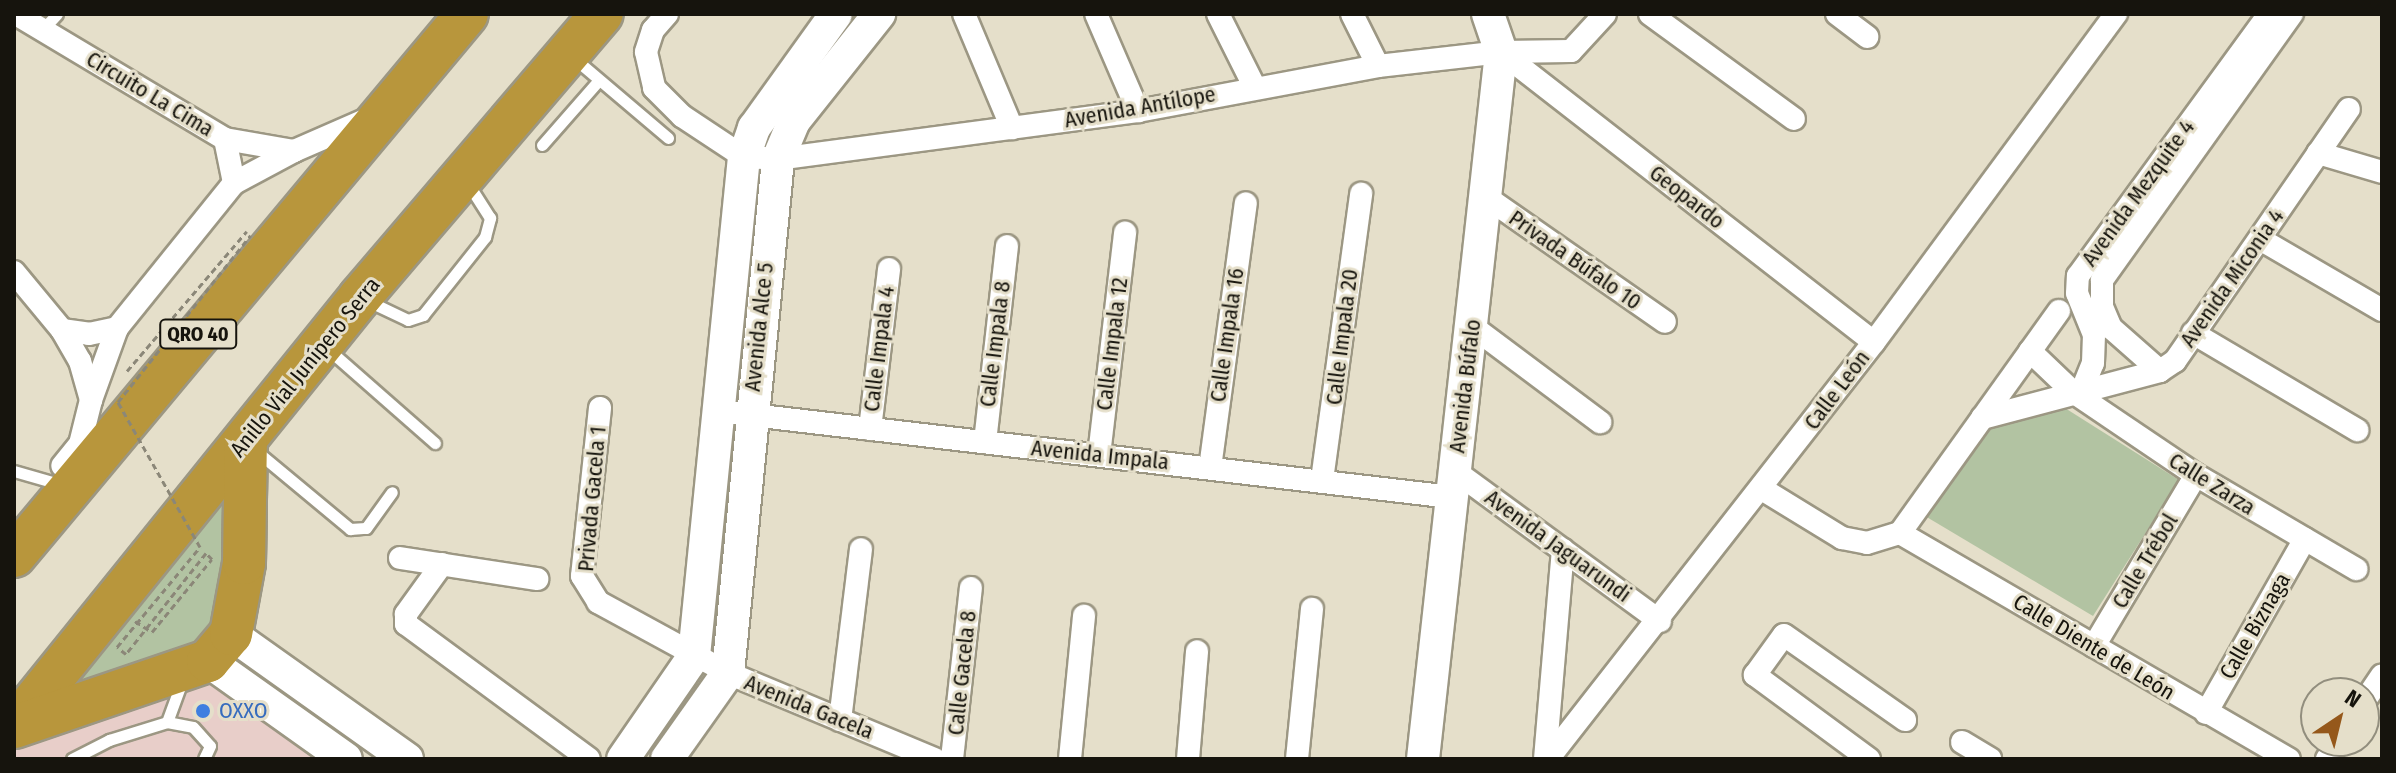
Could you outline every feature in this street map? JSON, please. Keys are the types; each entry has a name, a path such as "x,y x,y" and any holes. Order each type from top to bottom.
{"highway":[{"path":"498,135 586,14"},
{"name":"Anillo Vial Junípero Serra","path":"14,726 360,297 498,135 583,67 602,14"},
{"name":"QRO 40","path":"14,556 462,21"},
{"path":"14,726 208,655 244,563 246,442"}],"street":[{"name":"Circuito La Cima","path":"16,14 50,22 225,139 294,151"},
{"path":"667,14 653,30 646,52 654,88 682,116 744,157"},
{"name":"Avenida Alce 5","path":"728,673 733,413 744,157 754,128 836,14"},
{"name":"Avenida Alce 5","path":"694,656 778,159 794,121 879,14"},
{"path":"964,14 1012,128"},
{"path":"1096,14 1138,111"},
{"path":"1218,14 1254,86"},
{"path":"1352,14 1378,66"},
{"name":"Avenida Búfalo","path":"1423,759 1501,52 1488,14"},
{"name":"Avenida Antílope","path":"744,157 778,159 1138,111 1254,86 1378,66 1501,52 1571,51 1605,14"},
{"path":"1650,14 1794,119"},
{"path":"1837,14 1867,37"},
{"name":"Calle León","path":"1546,759 1660,621 1762,489 2116,14"},
{"name":"Avenida Mezquite 4","path":"2078,391 2095,350 2094,310 2106,272 2149,195 2267,27 2292,14"},
{"name":"Geopardo","path":"1501,52 1874,342"},
{"name":"Avenida Miconia 4","path":"2160,371 2175,361 2349,109"},
{"path":"14,523 80,444 91,400 117,328 234,183 294,151 382,113"},
{"path":"225,139 234,183"},
{"path":"2318,153 2382,172"},
{"name":"Calle Impala 20","path":"1322,480 1361,194"},
{"name":"Privada Búfalo 10","path":"1486,197 1665,322"},
{"name":"Calle Impala 16","path":"1210,468 1246,203"},
{"name":"Calle Impala 12","path":"1099,455 1125,233"},
{"path":"2260,239 2382,310"},
{"name":"Calle Impala 8","path":"985,442 1007,246"},
{"name":"Calle Impala 4","path":"870,429 889,269"},
{"path":"14,272 62,330 80,361 91,400"},
{"path":"2094,310 2121,340 2160,371"},
{"path":"1762,489 1842,538 1867,543 1900,533 2059,311"},
{"path":"1473,327 1600,422"},
{"path":"62,330 89,334 117,328"},
{"path":"2193,333 2357,430"},
{"name":"Calle Zarza","path":"2030,351 2078,391 2196,475 2356,569"},
{"path":"1982,418 2160,371"},
{"name":"Privada Gacela 1","path":"586,589 582,576 600,408"},
{"name":"Avenida Impala","path":"733,413 1322,480 1453,484"},
{"name":"Calle Trébol","path":"2094,646 2196,475"},
{"name":"Avenida Jaguarundi","path":"1453,484 1563,550 1660,621"},
{"name":"Calle Diente de León","path":"1900,533 2289,759"},
{"name":"Calle Biznaga","path":"2206,713 2305,539"},
{"path":"840,720 861,549"},
{"path":"1546,759 1563,550"},
{"path":"400,558 537,579"},
{"path":"442,564 406,614 406,624 589,759"},
{"name":"Calle Gacela 8","path":"952,759 971,588"},
{"name":"Avenida Gacela","path":"586,589 598,602 728,673 935,759"},
{"path":"1297,759 1312,609"},
{"path":"1070,759 1084,616"},
{"path":"1869,759 1755,675 1784,635 1905,720"},
{"path":"1188,759 1197,651"},
{"path":"208,655 327,702 407,759"},
{"path":"208,655 346,759"},
{"path":"623,759 694,656"},
{"path":"667,759 728,673"},
{"path":"309,732 327,702"},
{"path":"1962,742 1990,759"}],"lane":[{"path":"542,145 583,67 668,138"},
{"path":"360,297 408,320 423,315 485,237 490,218 463,176"},
{"path":"323,344 435,443"},
{"path":"246,442 350,529 366,528 392,492"},
{"path":"14,471 50,481"},
{"path":"167,722 208,655"},
{"path":"72,759 109,740 167,722 193,727 210,746 204,759"}],"path":[{"path":"112,606 152,632 212,559 206,553 126,654 117,647 200,547 118,402 251,235"}],"shaded area":[{"path":"208,661 337,759 14,759 14,727"}],"green space":[{"path":"2057,403 2179,480 2093,616 1925,516 1982,425"},
{"path":"246,442 231,634 14,727"}],"place":[{"name":"OXXO","path":"203,711"}]}
